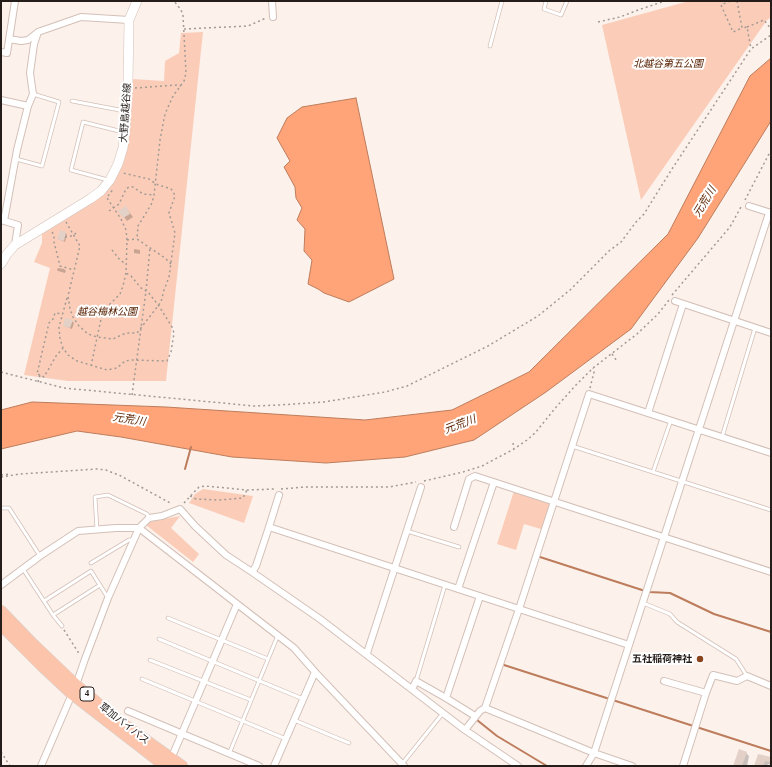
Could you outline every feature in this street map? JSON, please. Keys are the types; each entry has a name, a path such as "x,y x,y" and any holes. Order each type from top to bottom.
{"highway":[{"name":"草加バイパス","path":"1,611 74,689"},
{"name":"草加バイパス","path":"1,625 42,666 119,721 168,762 182,766"}],"main road":[{"name":"大野島越谷線","path":"1,264 15,245 90,199 101,191 110,180 118,164 123,148 126,111 129,20 137,1"}],"street":[{"path":"1,52 7,53 15,1"},
{"path":"272,1 273,17"},
{"path":"9,39 21,41 28,40 38,32 81,17 129,20"},
{"path":"15,245 18,225 3,221 28,106 33,94 30,73 34,44 38,32"},
{"path":"1,100 28,106"},
{"path":"586,766 594,753 612,700 646,591 770,213 749,206"},
{"path":"675,301 771,333"},
{"path":"648,413 683,304"},
{"path":"465,730 475,716 485,708 589,394 771,453"},
{"path":"454,527 469,479 475,476 771,572"},
{"path":"458,589 494,482"},
{"path":"367,654 421,487"},
{"path":"252,572 256,566 279,495"},
{"path":"41,766 74,689 108,598 139,528 148,518 162,516 180,508 195,526 226,555 320,619 465,730 518,766"},
{"path":"269,527 629,645"},
{"path":"1,585 40,556 78,531 139,528 294,648 403,765"},
{"path":"446,698 480,596"},
{"path":"168,762 237,604"},
{"path":"274,766 315,672"},
{"path":"683,766 713,675 737,681 747,676 771,686"},
{"path":"412,689 416,681 475,716"},
{"path":"664,682 706,693"},
{"path":"485,708 594,753 632,766"},
{"path":"128,711 259,766"}],"lane":[{"path":"490,46 502,1"},
{"path":"546,1 544,9 561,15 567,1"},
{"path":"16,159 42,166 59,102 33,94"},
{"path":"72,101 126,111"},
{"path":"110,180 71,170 83,122 125,132"},
{"path":"722,437 755,328"},
{"path":"653,472 671,420"},
{"path":"572,446 771,510"},
{"path":"97,530 95,497 108,495 147,514 148,518"},
{"path":"1,508 9,508 40,556"},
{"path":"407,530 459,547"},
{"path":"91,563 128,540 134,539"},
{"path":"23,569 53,615 62,626"},
{"path":"44,601 91,571 108,598"},
{"path":"53,615 100,584"},
{"path":"416,681 445,585"},
{"path":"643,603 670,614 677,622 736,659 747,676"},
{"path":"168,618 268,660"},
{"path":"229,754 278,635"},
{"path":"159,638 303,699"},
{"path":"150,660 251,700"},
{"path":"142,679 286,740"},
{"path":"403,765 443,713"},
{"path":"294,720 349,743"}],"path":[{"path":"137,239 138,226 152,203 154,195 162,126 170,102 184,81 186,73 183,15 174,1"},
{"path":"598,22 620,17 665,1"},
{"path":"730,1 721,5 733,32 764,20 771,30"},
{"path":"737,1 742,28"},
{"path":"184,29 248,26 263,18 273,17"},
{"path":"747,27 751,49"},
{"path":"1,372 64,388 254,406 324,402 385,392 407,386 488,346 538,316 570,290 621,242 644,214 751,49 771,35"},
{"path":"133,88 176,85 181,86"},
{"path":"1,476 81,469 106,470 121,476 180,508 199,487 205,486 247,490 305,487 388,488 472,470 482,466 514,449 535,433 557,406 593,368 637,334 658,314 730,227 771,150"},
{"path":"68,296 70,309 76,322 88,334 113,339 126,334 137,333 161,302 169,277 175,232 169,214 174,196 173,192 171,189 156,184 149,179 122,173"},
{"path":"109,211 119,204 126,189 129,187 133,187 143,194 154,195"},
{"path":"91,366 101,319 106,309 120,294 126,273 126,230 121,219 106,197"},
{"path":"66,222 80,246 60,327 60,339 63,348 68,355 77,361 91,366 111,370 117,368 125,361 167,361 170,358 174,333 172,327 159,306 146,291 126,273"},
{"path":"52,232 54,235 54,242 60,266 74,270"},
{"path":"65,237 71,236 78,232"},
{"path":"127,240 137,239 165,258 171,265"},
{"path":"132,395 146,291 150,247"},
{"path":"112,250 120,260 126,264"},
{"path":"38,382 40,375 37,374 49,323 53,320 55,313 63,314"},
{"path":"40,375 44,377 52,361 63,348"},
{"path":"612,354 617,361"},
{"path":"589,394 594,372 593,368"},
{"path":"513,443 514,449"},
{"path":"190,496 196,499 219,500 243,498 247,490"},
{"path":"62,626 78,653 85,659"},
{"path":"1,752 10,766"}],"green space":[{"name":"北越谷第五公園","path":"689,1 771,1 771,17 767,20 641,200 602,25"},
{"name":"越谷梅林公園","path":"203,32 166,381 68,381 24,375 50,268 34,262 42,243 42,234 102,195 113,183 125,159 131,115 132,79 164,81 165,61 179,53 181,33"},
{"path":"203,489 253,496 244,523 189,503 195,494"},
{"path":"514,491 552,503 544,530 524,524 516,550 497,544"},
{"path":"180,516 171,528 199,554 193,562 146,525 149,522"}],"water":[{"name":"元荒川","path":"771,58 771,121 698,238 631,329 546,392 474,440 405,457 326,463 232,457 121,437 77,431 1,449 1,410 32,402 166,407 365,420 452,410 529,372 668,234 750,76"},
{"path":"356,98 394,279 349,302 324,293 308,284 312,260 304,251 305,229 297,220 302,208 296,198 295,187 284,167 290,161 277,138 287,118 302,107"}],"building":[{"path":"126,206 130,214 123,218 118,211"},
{"path":"60,230 66,232 64,241 57,239"},
{"path":"65,318 73,320 70,328 63,326"},
{"path":"739,749 747,752 742,766 733,766"},
{"path":"758,754 771,757 770,762 765,761 763,766 754,766"}],"waterway":[{"path":"185,469 191,447"},
{"path":"540,557 649,592 670,593 714,614 771,632"},
{"path":"504,665 771,751"},
{"path":"477,720 497,736 547,766"}],"place":[{"name":"五社稲荷神社","path":"700,659"}]}
